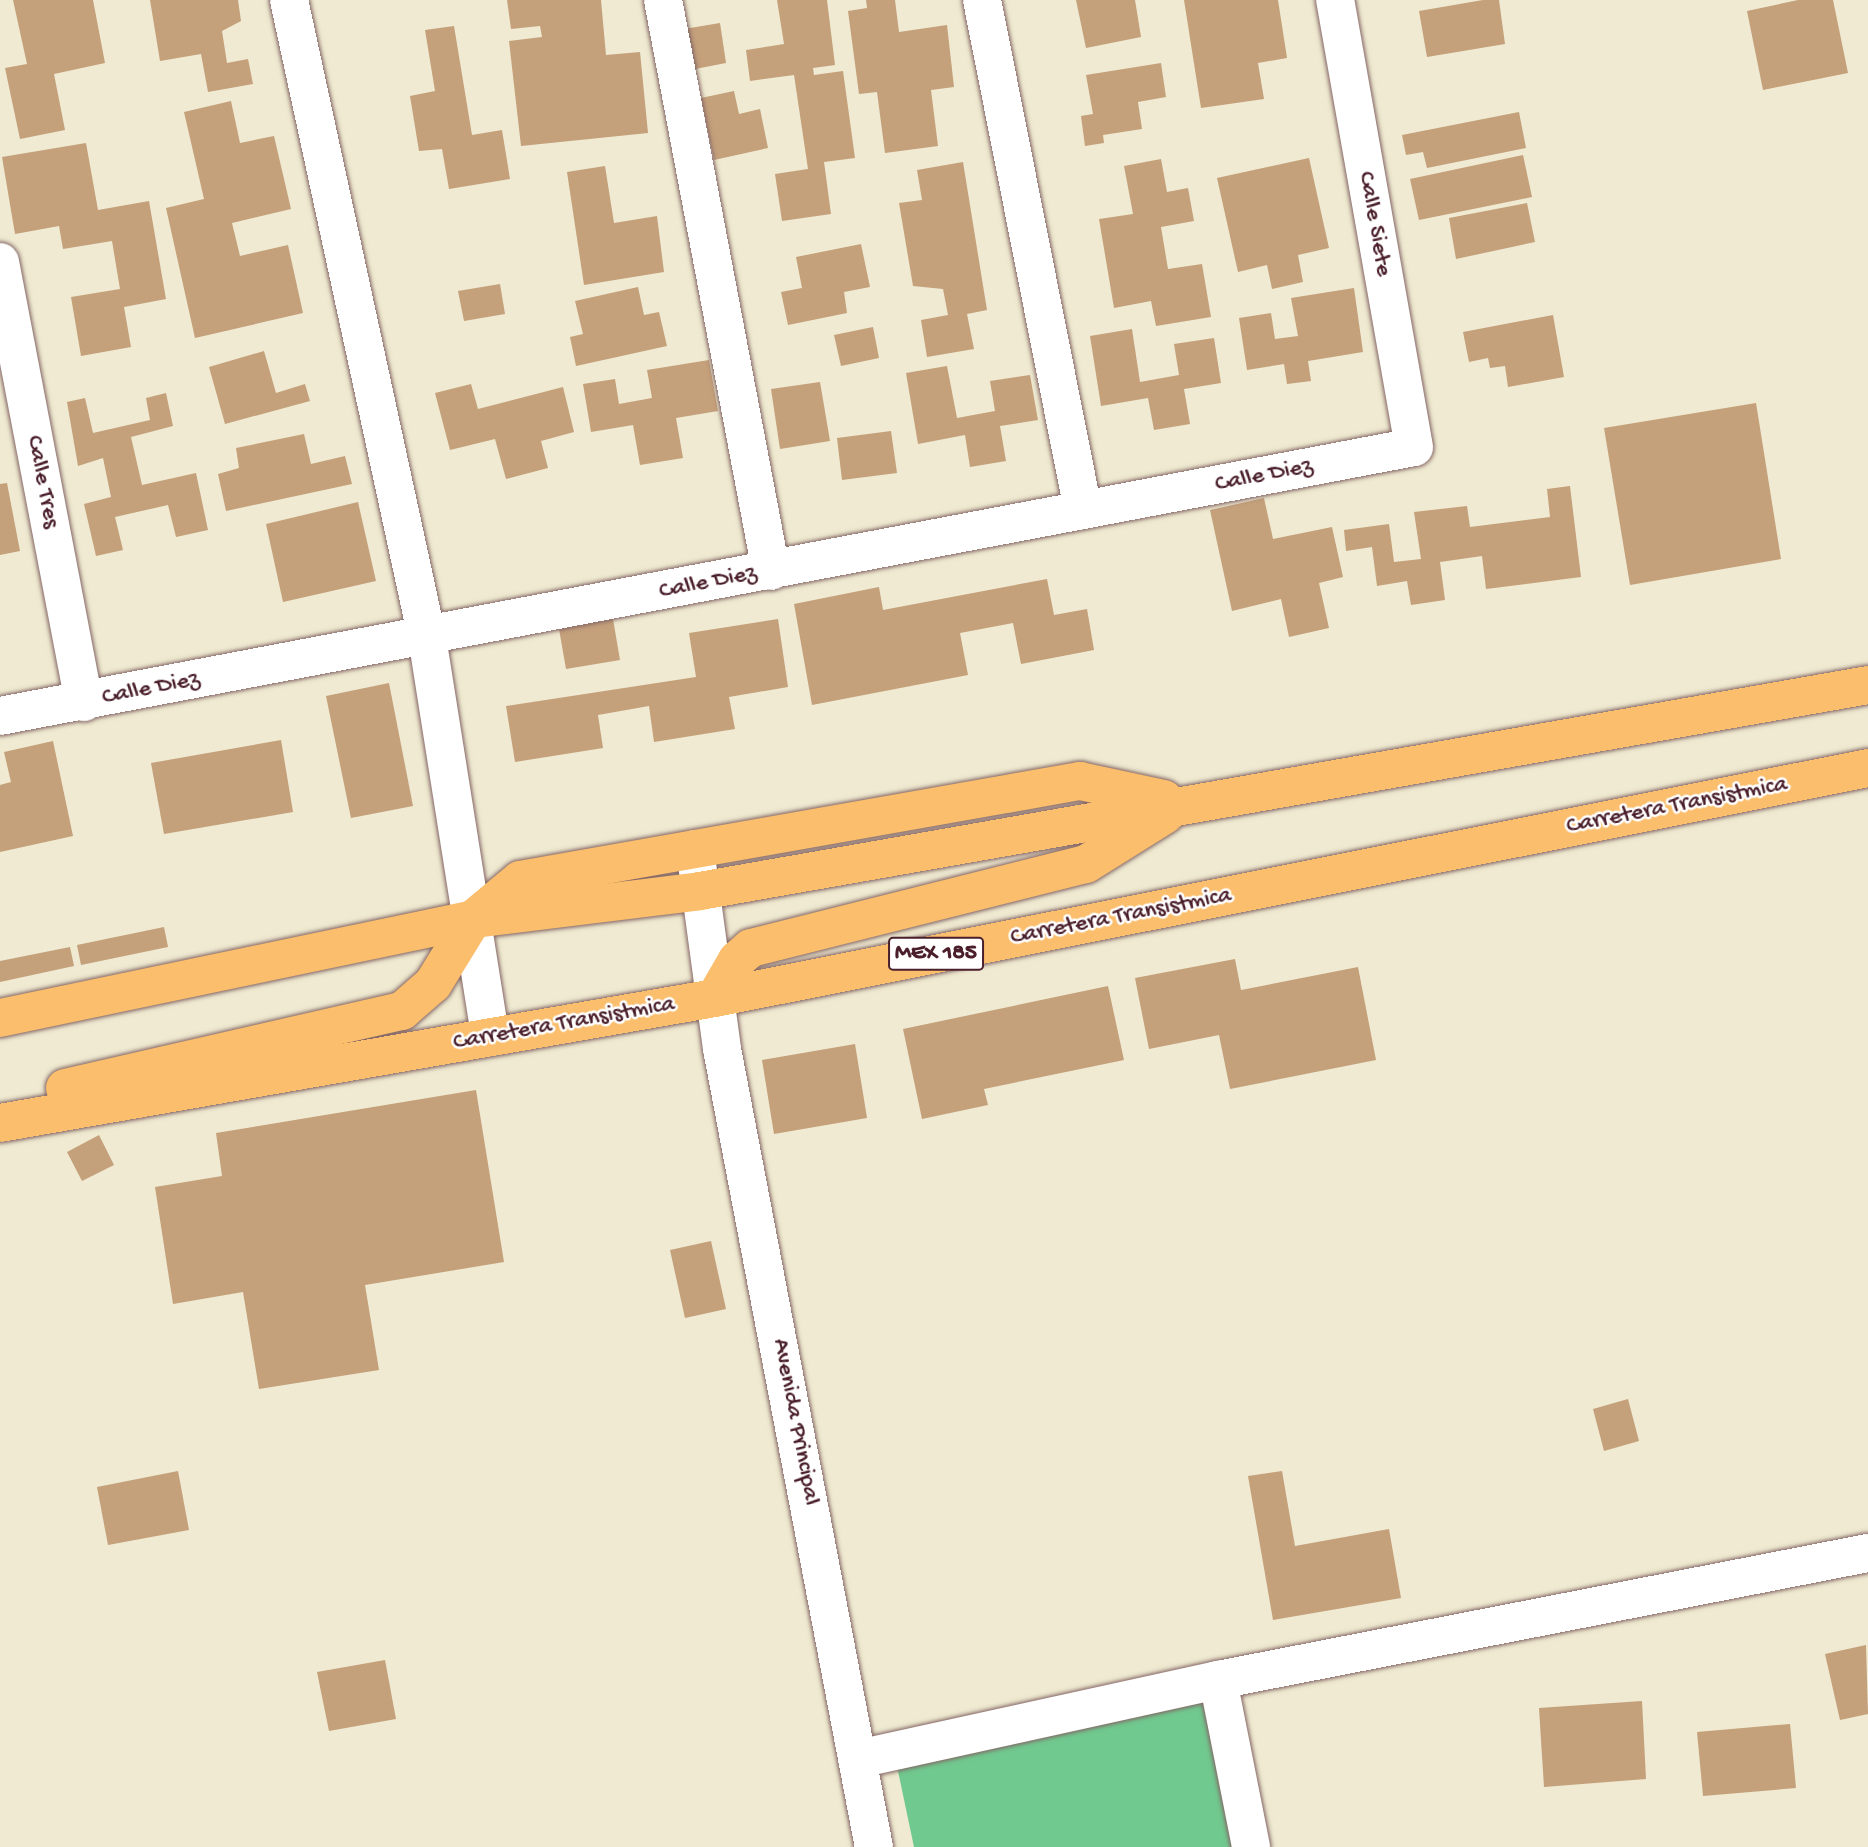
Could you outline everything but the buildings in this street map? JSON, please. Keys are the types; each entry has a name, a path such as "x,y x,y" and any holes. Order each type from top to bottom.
{"main road":[{"path":"0,1018 473,919 700,891 1868,685"},
{"name":"Carretera Transistmica","path":"3,1123 715,998 1868,768"},
{"path":"3,1123 61,1089 402,1011 433,984 473,919 520,880 1080,781 1183,804"},
{"path":"715,998 737,960 751,948 1086,864 1183,804"}],"street":[{"path":"289,0 427,637 490,1037"},
{"path":"663,0 771,571"},
{"path":"982,0 1083,510"},
{"name":"Calle Siete","path":"1335,0 1414,447"},
{"name":"Calle Tres","path":"0,262 84,702"},
{"name":"Calle Diez","path":"0,716 427,637 1414,447"},
{"name":"Avenida Principal","path":"695,849 715,998 874,1847"},
{"path":"858,1759 1218,1680 1868,1553"},
{"path":"1218,1680 1251,1847"}],"green space":[{"path":"1210,1687 1243,1847 914,1847 894,1752"}]}
